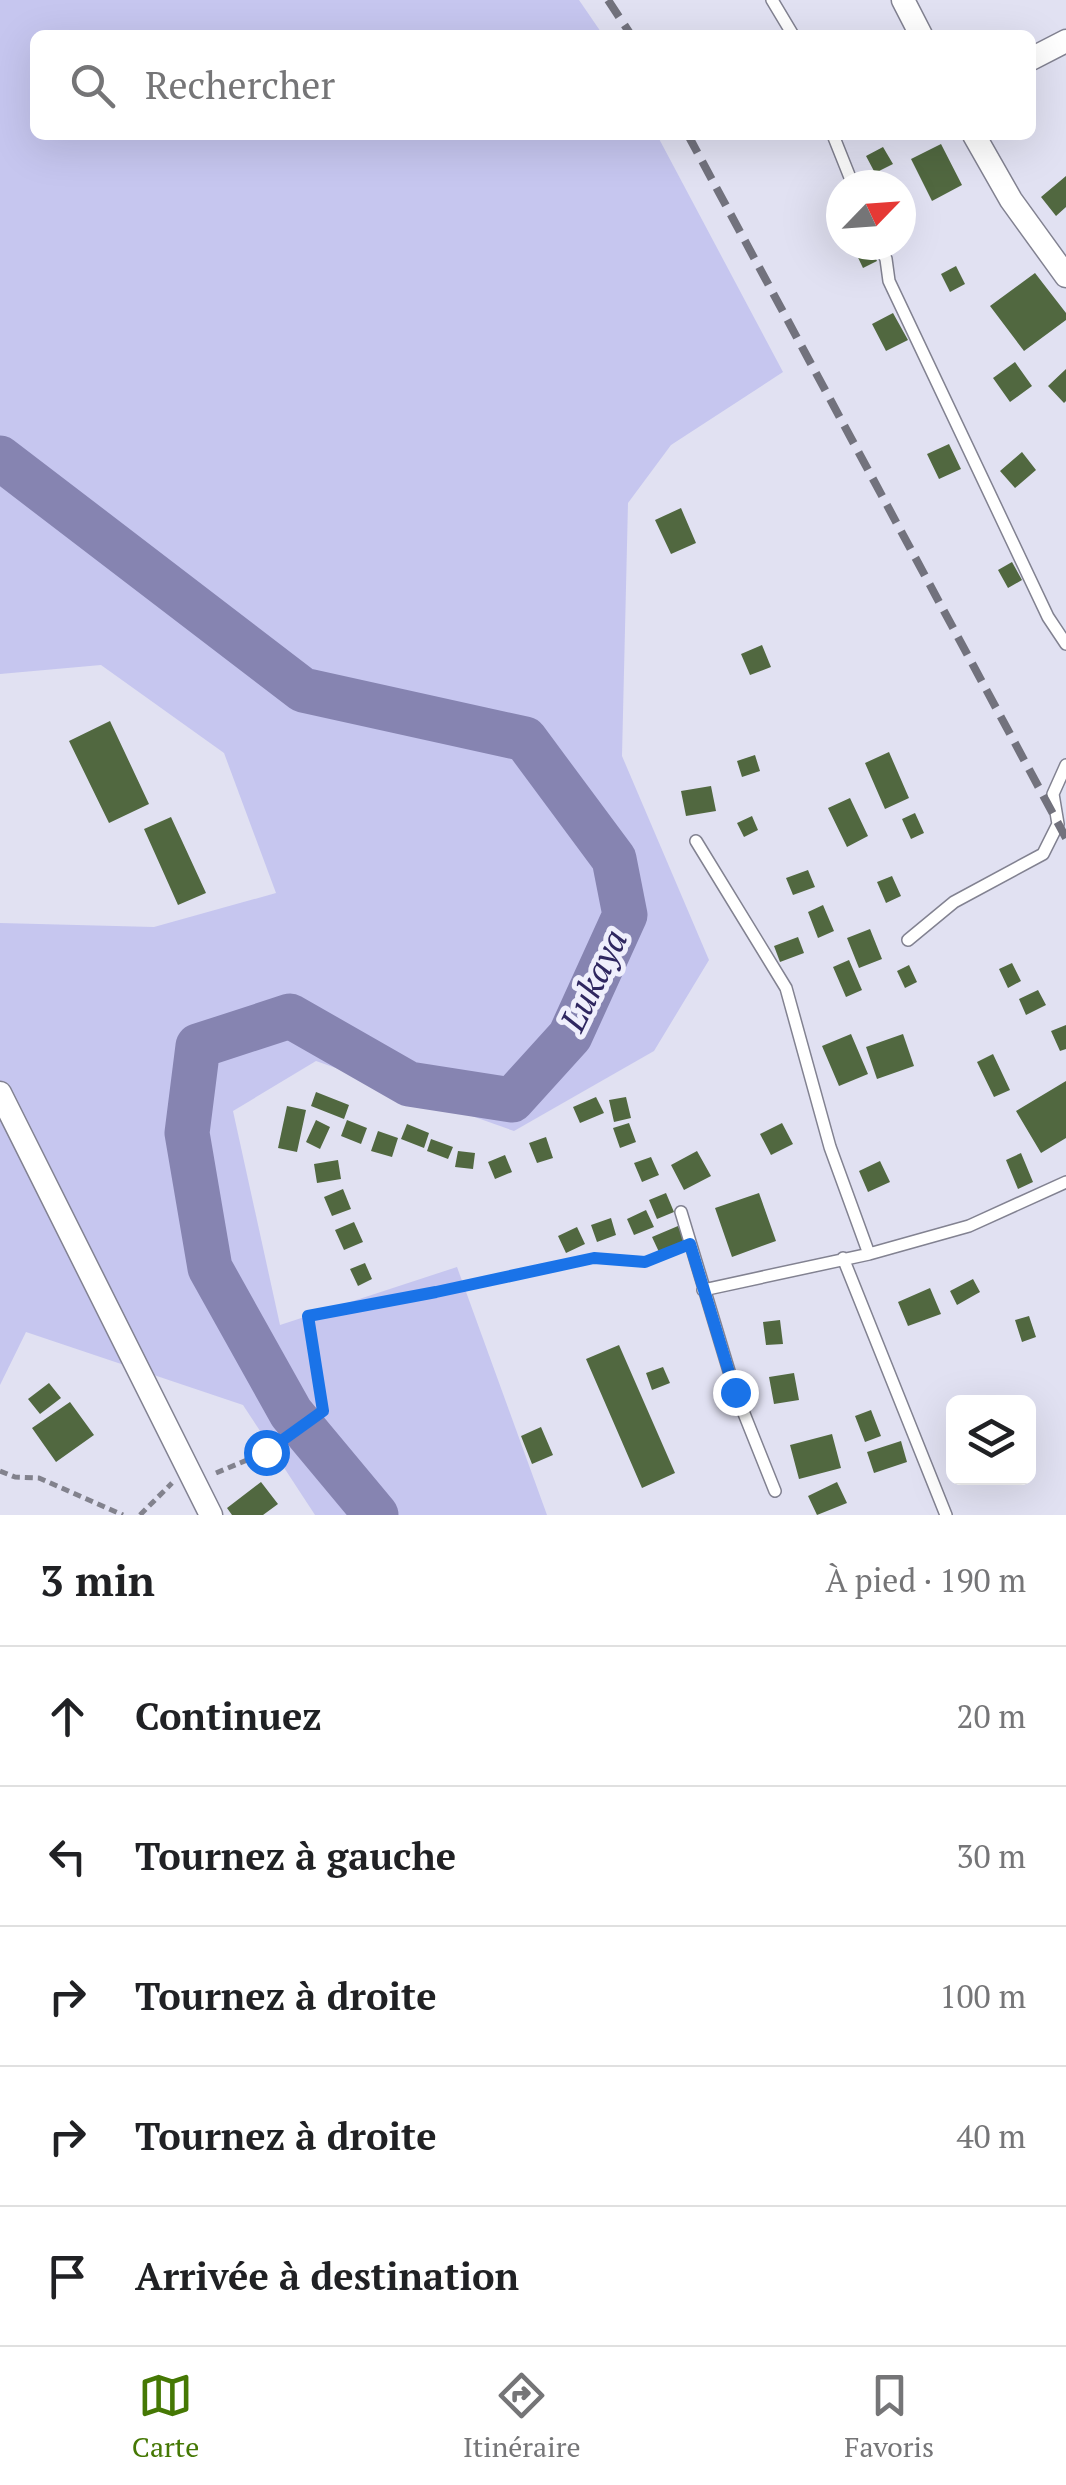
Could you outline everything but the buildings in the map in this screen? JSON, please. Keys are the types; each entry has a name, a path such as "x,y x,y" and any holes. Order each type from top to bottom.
{"street":[{"path":"904,0 919,30"},
{"path":"1036,56 1066,41"},
{"path":"977,140 1010,200 1066,276"},
{"path":"0,1092 211,1515"}],"lane":[{"path":"772,0 790,30"},
{"path":"834,140 846,170"},
{"path":"886,260 888,281 977,471 1048,617 1066,644"},
{"path":"908,940 954,902 1043,854 1058,824 1053,794 1066,764"},
{"path":"696,841 786,988 830,1147 869,1254"},
{"path":"703,1290 869,1254 969,1226 1066,1182"},
{"path":"682,1212 735,1392 775,1492"},
{"path":"844,1258 946,1515"}],"path":[{"path":"0,1471 15,1477 39,1478 125,1515 142,1512 174,1482 195,1481 266,1452 323,1411 308,1316 594,1258 645,1262 690,1244"}],"shaded area":[{"path":"0,0 579,0 600,30 30,30 30,140 660,140 783,372 671,445 628,503 622,756 709,960 654,1051 514,1131 316,1061 233,1111 280,1325 457,1267 547,1515 315,1515 243,1405 26,1332 0,1385 0,923 154,927 276,893 224,753 101,665 0,674"}],"waterway":[{"name":"Lukaya","path":"0,458 303,690 525,739 614,859 625,915 570,1036 512,1100 409,1084 290,1016 198,1046 187,1133 210,1268 291,1413 376,1515"}],"railway":[{"path":"608,0 628,30"},
{"path":"691,140 1066,838"}],"route":[{"path":"266,1452 323,1411 308,1316 594,1258 645,1262 690,1244 735,1392"}]}
